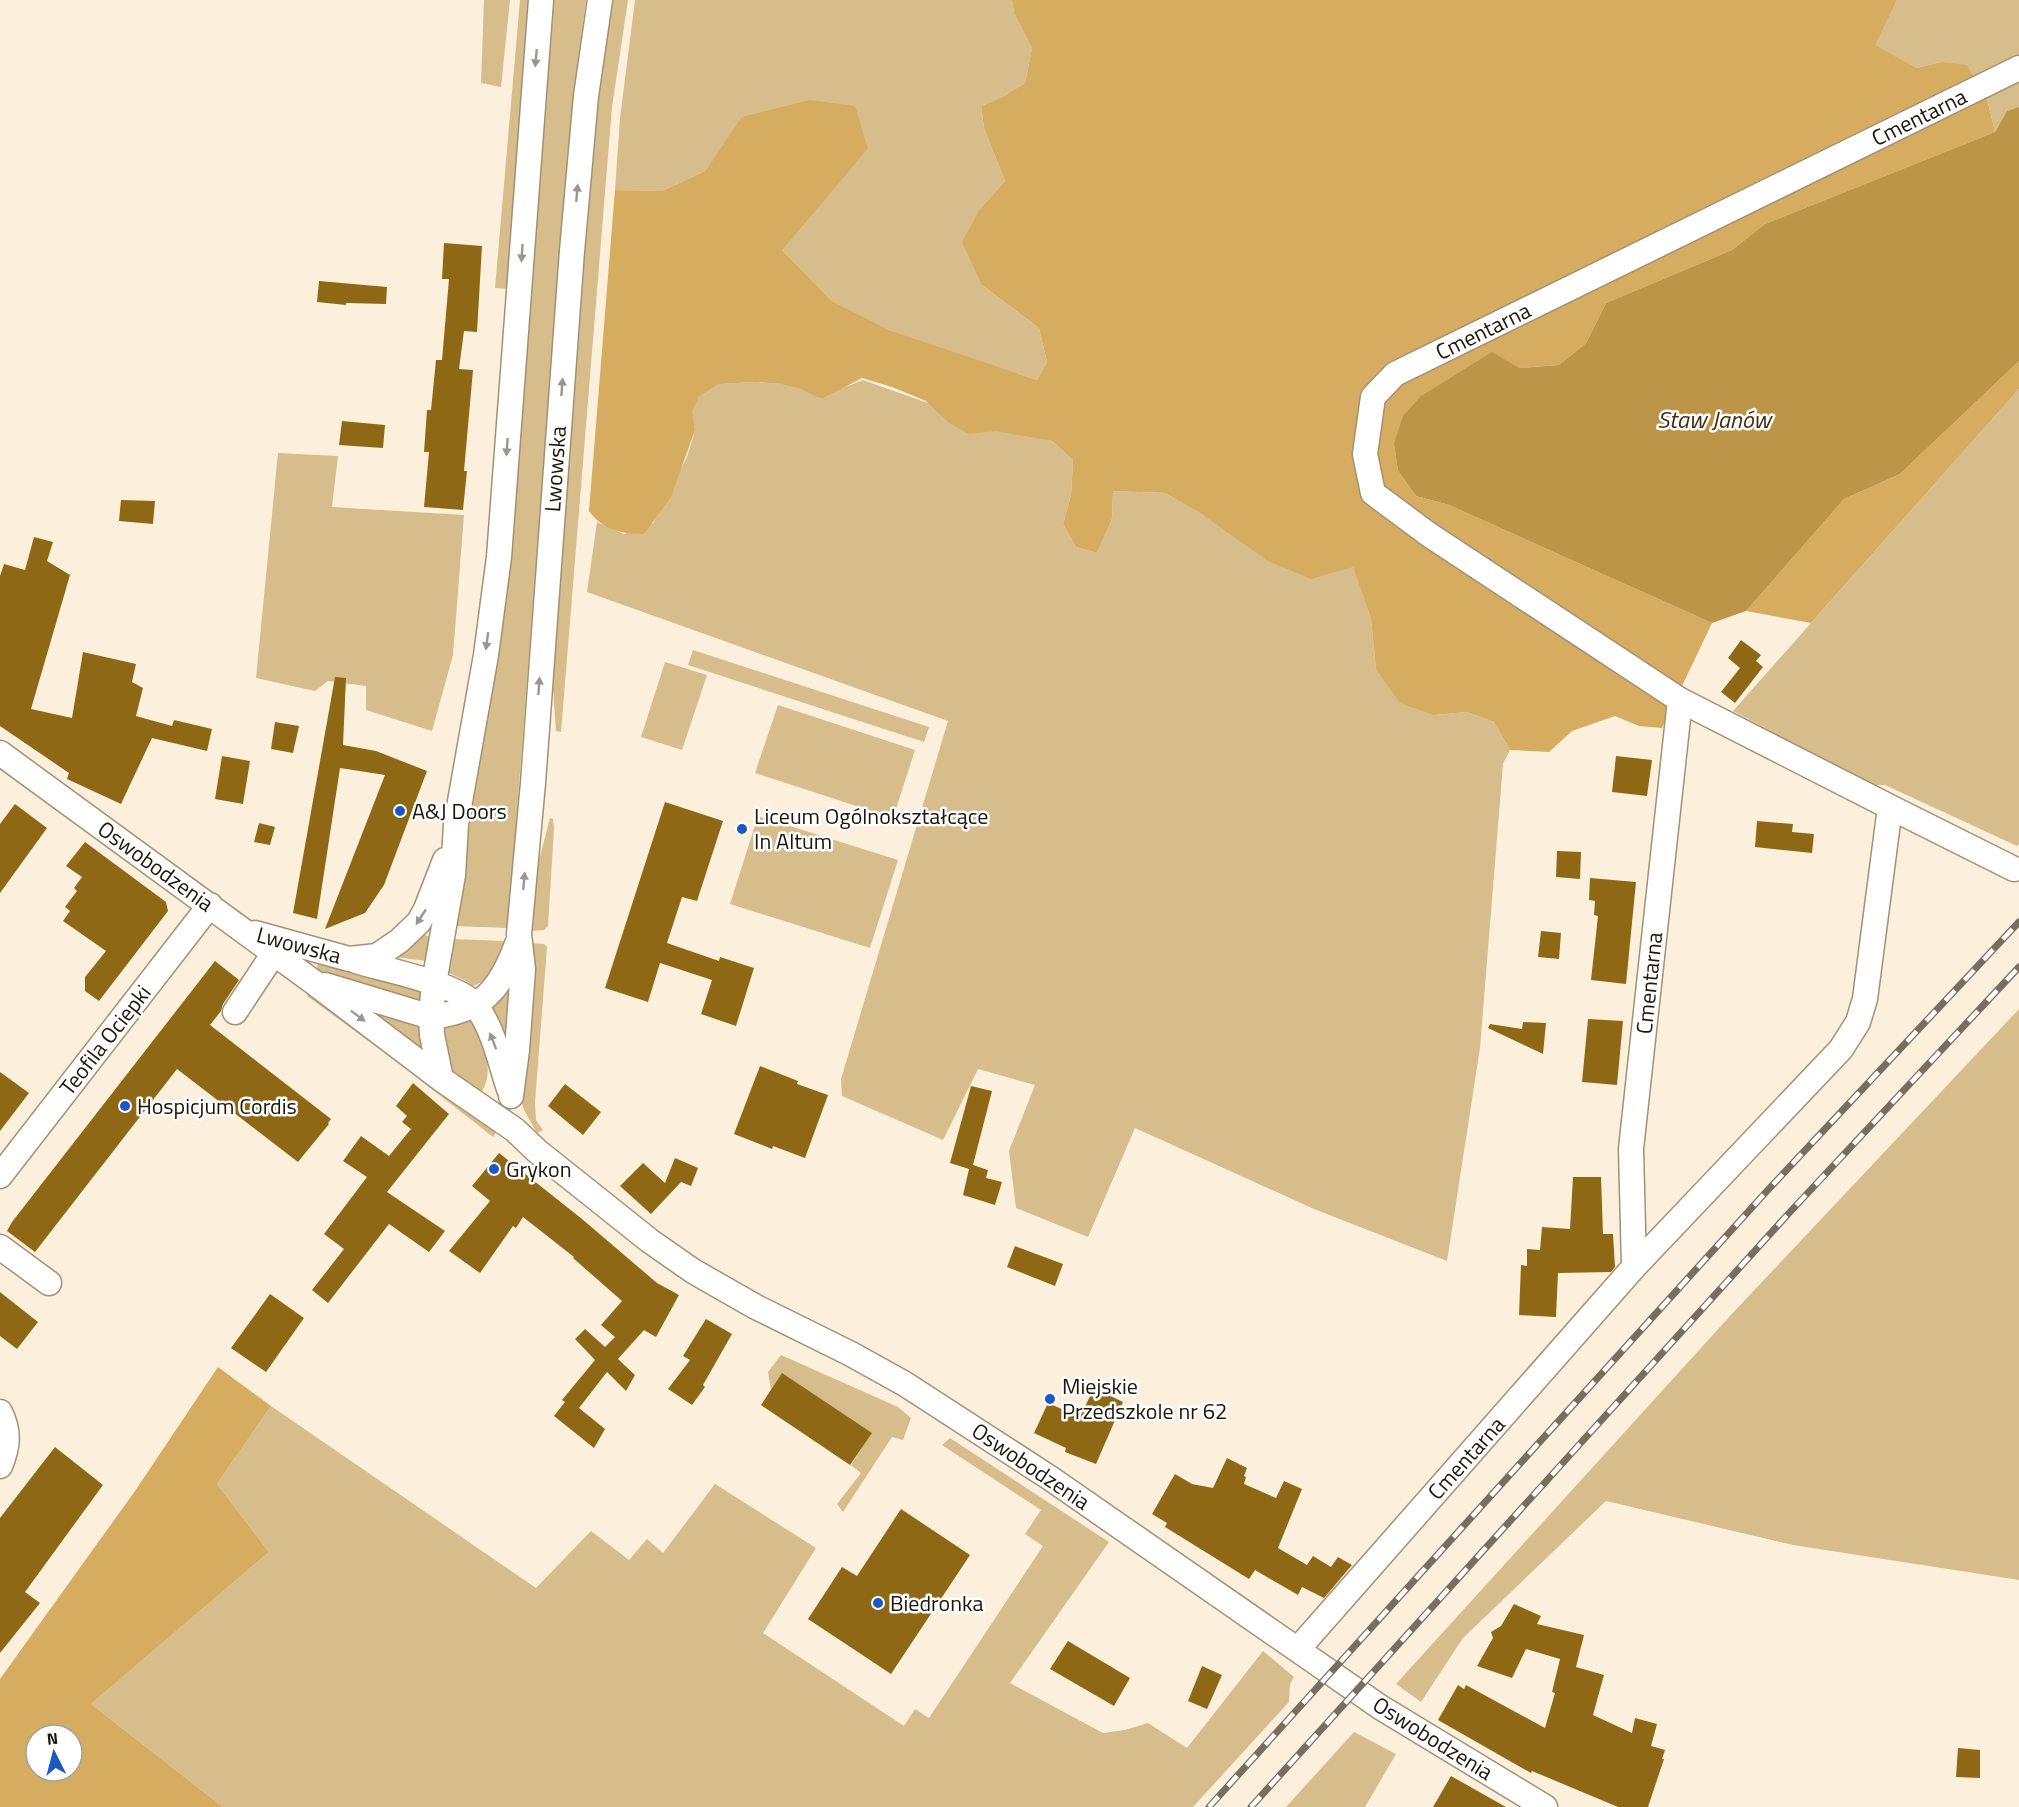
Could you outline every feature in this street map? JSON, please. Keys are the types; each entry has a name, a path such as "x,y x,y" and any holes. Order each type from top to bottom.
{"street":[{"name":"Lwowska","path":"242,930 349,959 377,956 399,941 419,922 442,871 456,824 486,655 499,556 542,0"},
{"name":"Lwowska","path":"511,1096 523,969 519,939 533,783 572,251 586,96 600,0"},
{"name":"Cmentarna","path":"2014,869 1680,700 1428,534 1373,493 1365,454 1373,397 1395,374 2019,68"},
{"name":"Cmentarna","path":"1634,1267 1630,1149 1680,700"},
{"name":"Oswobodzenia","path":"3,763 210,905 441,1079 515,1130 650,1241 693,1270 756,1307 851,1354 905,1384 1050,1478 1380,1707 1545,1807"},
{"name":"Cmentarna","path":"1298,1649 1634,1267 1841,1049 1858,1022 1865,999 1890,807"},
{"name":"Lwowska","path":"441,1079 432,1035 431,1017 434,983 453,875 456,824"},
{"name":"Teofila Ociepki","path":"0,1176 210,905"},
{"name":"Lwowska","path":"431,1017 447,1015 476,1005 492,991 507,972 519,939"},
{"path":"236,1012 274,953"},
{"path":"349,959 434,983 455,991 476,1005 495,1044 511,1096 515,1130"},
{"name":"Oswobodzenia","path":"312,981 431,1017"},
{"path":"0,1247 50,1283"},
{"path":"0,1412 7,1425 8,1442 0,1466"}],"shaded area":[{"path":"484,0 510,0 501,87 481,83"},
{"path":"520,0 530,0 507,289 495,288"},
{"path":"554,0 586,0 573,98 508,928 453,926 510,570"},
{"path":"609,0 628,0 612,107 561,732 556,731 552,675 593,136"},
{"path":"635,0 1012,0 1014,13 1032,48 1025,83 981,106 984,128 1005,181 980,209 982,285 1039,328 1047,362 1037,380 888,331 832,301 781,249 868,149 743,117 705,171 662,191 615,190 620,118"},
{"path":"1012,0 1897,0 1875,45 1917,68 1941,62 1967,65 1988,103 1995,132 1765,224 1732,250 1606,303 1586,343 1559,365 1519,368 1394,444 1398,471 1416,496 1449,505 1712,623 1662,728 1639,726 1615,716 1572,731 1549,752 1510,750 1494,722 1467,712 1434,715 1400,703 1376,669 1371,619 1353,567 1311,579 1268,561 1203,515 1165,493 1113,491 1112,519 1097,553 1076,547 1063,524 1071,495 1073,460 1052,441 996,431 969,434 949,423 926,401 862,378 822,399 801,389 782,384 756,382 719,384 699,397 692,411 695,430 671,497 644,534 613,530 600,523 589,511 615,190 662,191 705,171 742,117 810,100 855,106 868,149 782,250 832,301 888,330 1037,380 1047,362 1039,328 982,285 962,242 980,209 1005,181 984,128 981,106 1025,83 1032,48 1014,13"},
{"path":"1897,0 2019,0 2019,107 2007,111 1995,132 1988,103 1941,62 1917,68 1874,45"},
{"path":"2019,361 2019,389 1811,623 1746,611 1844,499 1900,474"},
{"path":"863,380 1001,429 1052,441 1073,460 1071,495 1063,524 1076,547 1097,553 1112,519 1113,491 1165,493 1203,515 1353,566 1371,619 1376,669 1434,715 1467,712 1494,722 1510,750 1503,764 1480,1048 1447,1261 1314,1209 1135,1128 1088,1237 1016,1208 1009,1151 1035,1085 978,1069 943,1140 842,1096 841,1079 948,721 587,592 597,522 624,534 653,523 687,457 695,430 691,411 699,397 719,384 756,382 798,385 822,399"},
{"path":"2019,389 2019,844 2017,846 1885,785 1872,785 1733,711"},
{"path":"278,453 338,456 332,507 464,515 453,655 432,731 366,710 366,686 328,681 315,691 256,678"},
{"path":"693,650 929,727 924,742 688,665"},
{"path":"665,662 707,675 682,750 641,737"},
{"path":"778,705 915,750 893,818 755,773"},
{"path":"758,816 898,860 870,948 730,904"},
{"path":"550,818 553,819 554,829 548,926 544,930 533,931 536,872"},
{"path":"420,933 433,938 427,961 394,957"},
{"path":"451,939 506,941 506,946 489,975 473,986 447,972"},
{"path":"530,943 544,944 547,947 535,1102 536,1120 543,1130 537,1133 524,1110 520,1097"},
{"path":"319,961 423,989 421,1004 343,980 316,969"},
{"path":"511,984 508,1043 487,1006"},
{"path":"309,992 406,1062 404,1067 307,996"},
{"path":"357,1006 419,1021 426,1054"},
{"path":"2019,1009 2019,1580 1793,1545 1606,1501 1463,1638 1421,1702 1396,1684 1730,1316"},
{"path":"470,1020 484,1046 488,1067 484,1087 479,1095 453,1076 447,1064 438,1026"},
{"path":"422,1075 496,1133 493,1137 419,1079"},
{"path":"781,1355 898,1407 911,1418 903,1440 892,1437 843,1512 837,1504 861,1473 851,1465 871,1433 782,1374 771,1390 768,1372"},
{"path":"218,1367 271,1406 217,1484 269,1552 91,1704 223,1807 0,1807 0,1679 135,1491"},
{"path":"271,1406 536,1588 591,1531 629,1560 647,1539 663,1553 715,1484 816,1548 763,1633 904,1726 915,1709 929,1718 1043,1546 1025,1534 1041,1510 942,1445 950,1438 1109,1542 1010,1683 1103,1733 1125,1730 1148,1723 1187,1748 1263,1651 1294,1677 1290,1684 1289,1702 1193,1807 223,1807 91,1704 269,1552 217,1484"},
{"path":"1354,1732 1396,1754 1365,1807 1286,1807"}],"water":[{"name":"Staw Janów","path":"2019,107 2019,361 1900,474 1844,499 1746,611 1712,623 1449,505 1416,496 1398,471 1394,444 1403,416 1421,396 1492,352 1519,368 1559,365 1586,343 1606,303 1732,250 1765,224 1995,132 2007,111"}],"building":[{"path":"444,243 482,246 477,332 464,331 459,369 473,370 463,510 424,507 429,452 424,452 427,410 431,410 436,360 442,360 449,279 442,279"},
{"path":"319,281 387,287 386,304 346,303 346,305 317,302"},
{"path":"342,421 385,425 383,448 339,445"},
{"path":"121,500 155,501 153,524 119,521"},
{"path":"34,537 53,542 47,561 70,575 31,709 72,718 83,652 136,664 132,682 143,688 136,716 172,726 174,720 212,729 207,751 152,738 121,804 67,779 69,773 0,726 0,576 4,564 25,570"},
{"path":"1741,640 1761,655 1756,661 1763,667 1735,703 1721,692 1740,668 1728,658"},
{"path":"335,677 346,678 343,745 376,751 427,771 384,885 365,913 325,929 385,775 340,768 317,919 293,913"},
{"path":"275,722 299,726 293,753 271,749"},
{"path":"222,756 250,761 243,804 215,799"},
{"path":"1616,756 1652,760 1647,796 1612,792"},
{"path":"665,802 723,821 697,901 682,897 667,943 719,961 720,957 754,968 736,1026 701,1014 712,980 660,963 648,1002 605,988"},
{"path":"15,804 47,828 0,893 0,824"},
{"path":"1757,821 1793,824 1792,832 1814,834 1812,853 1755,847"},
{"path":"259,823 275,827 270,845 254,842"},
{"path":"85,842 166,902 168,911 99,1001 85,991 85,977 106,951 63,921 70,911 65,907 77,891 74,888 82,877 66,866"},
{"path":"1557,851 1581,852 1580,879 1556,877"},
{"path":"1590,878 1636,882 1626,984 1591,980 1598,916 1594,915 1595,901 1589,900"},
{"path":"1541,931 1561,933 1559,959 1538,957"},
{"path":"215,961 239,980 210,1025 331,1119 329,1124 298,1162 177,1069 35,1252 7,1231 12,1222"},
{"path":"1588,1019 1623,1021 1617,1085 1582,1082"},
{"path":"1523,1022 1546,1023 1543,1054 1488,1028 1490,1024 1522,1029"},
{"path":"760,1066 798,1081 797,1084 828,1095 805,1158 773,1146 772,1149 734,1134"},
{"path":"0,1072 29,1093 0,1131"},
{"path":"413,1083 449,1114 387,1192 445,1231 429,1252 389,1224 328,1303 312,1290 344,1249 324,1234 367,1177 343,1161 361,1136 389,1156 411,1129 402,1122 407,1116 396,1106"},
{"path":"565,1084 601,1112 583,1135 548,1106"},
{"path":"971,1086 992,1091 973,1165 988,1170 986,1178 1002,1182 995,1205 963,1195 969,1169 950,1163"},
{"path":"499,1153 657,1283 679,1295 656,1337 644,1330 618,1359 635,1375 626,1391 607,1372 579,1408 605,1429 594,1448 554,1416 565,1402 562,1400 595,1360 575,1339 585,1329 605,1347 615,1337 601,1325 622,1301 574,1257 523,1217 516,1228 513,1226 480,1273 449,1251 490,1201 472,1186"},
{"path":"675,1158 698,1168 691,1186 681,1182 651,1214 620,1186 643,1163 665,1183"},
{"path":"1573,1177 1601,1177 1603,1234 1613,1234 1615,1267 1611,1272 1558,1273 1556,1317 1519,1315 1521,1265 1527,1266 1527,1249 1540,1250 1542,1227 1570,1229"},
{"path":"1015,1246 1063,1264 1055,1286 1007,1267"},
{"path":"0,1292 38,1322 17,1349 0,1336"},
{"path":"270,1294 304,1318 266,1372 231,1348"},
{"path":"706,1319 732,1334 703,1385 705,1387 692,1405 668,1389 690,1360 683,1356"},
{"path":"782,1373 872,1433 850,1465 761,1405"},
{"path":"1094,1388 1123,1402 1096,1464 1065,1452 1066,1448 1034,1433 1048,1403 1080,1417"},
{"path":"55,1447 103,1485 25,1592 40,1603 0,1653 0,1518"},
{"path":"1227,1458 1247,1468 1244,1484 1276,1498 1284,1481 1302,1489 1278,1548 1307,1565 1313,1556 1331,1567 1338,1557 1352,1565 1324,1598 1302,1587 1298,1595 1255,1570 1249,1579 1165,1527 1167,1523 1152,1514 1175,1474 1192,1484 1213,1488"},
{"name":"Biedronka","path":"901,1509 970,1555 891,1674 808,1619 842,1567 857,1576"},
{"path":"1514,1604 1541,1616 1537,1624 1584,1635 1576,1667 1604,1675 1593,1715 1632,1733 1635,1718 1657,1724 1651,1746 1665,1750 1648,1807 1618,1807 1532,1771 1531,1773 1438,1720 1458,1685 1464,1689 1466,1685 1545,1728 1555,1693 1552,1692 1560,1659 1526,1649 1512,1678 1477,1666 1493,1638 1491,1632 1501,1626"},
{"path":"1068,1641 1130,1678 1114,1706 1050,1669"},
{"path":"1202,1666 1222,1675 1207,1709 1188,1701"},
{"path":"1958,1748 1980,1750 1980,1778 1956,1777"},
{"path":"1451,1776 1506,1807 1433,1807"}],"railway":[{"path":"1209,1807 1766,1192 2019,922"},
{"path":"1251,1807 1790,1212 2019,967"}],"place":[{"name":"A&J Doors","path":"400,811"},
{"name":"Liceum Ogólnokształcące In Altum","path":"742,829"},
{"name":"Hospicjum Cordis","path":"125,1106"},
{"name":"Grykon","path":"494,1169"},
{"name":"Miejskie Przedszkole nr 62","path":"1050,1399"},
{"name":"Biedronka","path":"878,1603"}]}
